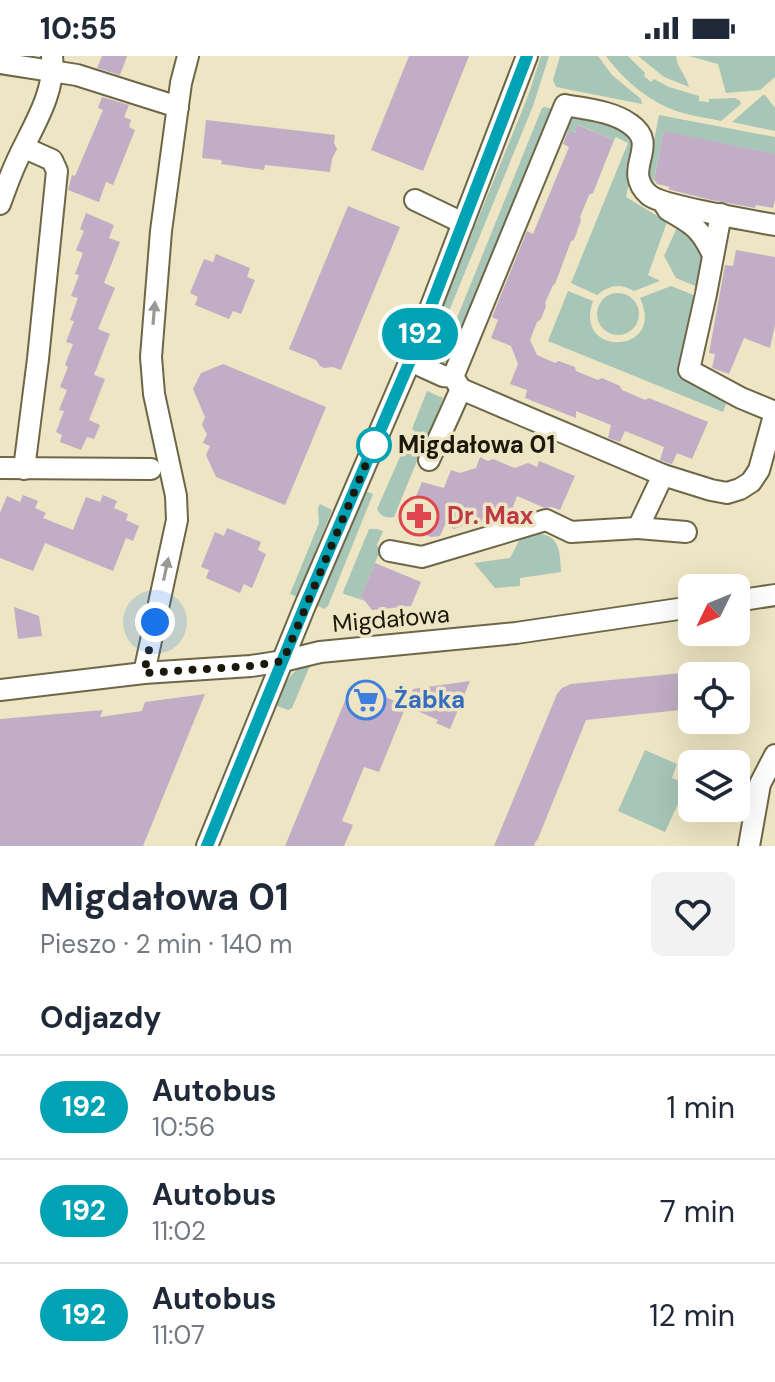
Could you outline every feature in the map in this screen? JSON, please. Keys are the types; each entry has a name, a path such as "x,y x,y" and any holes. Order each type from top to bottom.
{"street":[{"path":"144,673 177,520 176,496 154,394 151,357 161,231 181,83 188,56"},
{"path":"207,846 410,361 527,56"},
{"path":"0,63 53,64 77,75 178,107"},
{"path":"0,204 45,100 53,64"},
{"path":"429,460 565,105 603,112 633,125 644,144 638,181 654,198 775,225"},
{"path":"24,469 57,171 52,160 25,148"},
{"path":"415,200 463,223"},
{"path":"663,201 668,210 699,230 713,255"},
{"path":"410,361 663,475 727,493 740,489 751,482 759,470 775,412 689,370 721,214"},
{"path":"0,468 151,469"},
{"path":"638,528 663,475"},
{"path":"390,551 422,557 546,520 571,532 638,528 686,532"},
{"path":"750,599 775,595"},
{"name":"Migdałowa","path":"0,690 144,673 251,666 320,652 516,633 678,609"},
{"path":"749,846 760,784 775,755"}],"green space":[{"path":"541,56 549,56 533,106 429,360 426,351 434,327 528,96"},
{"path":"560,56 598,56 612,75 641,99 642,104 556,87 553,80"},
{"path":"606,56 628,56 651,82 654,79 699,96 699,101 735,98 741,104 721,121 672,109 640,91"},
{"path":"638,56 676,56 689,87 664,77"},
{"path":"689,56 775,56 775,77 760,90 726,93 718,64"},
{"path":"763,95 775,108 775,131 732,122"},
{"path":"545,107 559,111 449,367 440,360"},
{"path":"573,114 630,130 635,154 626,197 667,222 648,275 660,281 634,291 615,286 597,295 571,283 628,143 579,125 573,136 567,134 565,130"},
{"path":"659,115 775,137 775,154 664,132 653,183 646,182"},
{"path":"680,221 692,232 704,260 698,287 676,278 664,256"},
{"path":"671,286 696,296 680,377 727,401 723,412 548,341 568,291 593,301 590,320 595,333 606,340 619,342 631,339 641,331 645,317 640,298"},
{"path":"618,293 633,299 639,314 633,329 618,335 603,329 597,314 603,299"},
{"path":"427,391 443,398 421,454 408,448"},
{"path":"403,450 419,456 394,517 386,517 377,509"},
{"path":"365,491 373,494 328,606 324,609 318,606"},
{"path":"320,504 332,510 297,597 290,594 319,523"},
{"path":"369,529 383,531 377,545 380,551 361,596 365,601 343,592"},
{"path":"531,534 553,539 559,550 561,572 520,578 520,586 495,588 474,563 510,558 520,539"},
{"path":"311,663 292,708 288,710 277,706 292,674"},
{"path":"645,750 677,764 672,778 678,780 678,804 665,832 618,811"}],"building":[{"path":"102,56 127,56 120,75 97,68"},
{"path":"409,56 469,56 423,171 371,150"},
{"path":"102,97 129,105 124,117 131,120 129,127 135,130 113,185 106,182 99,202 68,190 103,110 98,108"},
{"path":"206,120 335,135 337,149 330,172 265,165 264,170 202,158"},
{"path":"578,125 614,140 530,340 537,355 575,367 576,371 598,380 602,378 645,400 649,398 708,422 692,459 677,453 672,464 668,463 660,460 664,447 625,431 620,442 608,438 611,425 576,411 576,418 525,398 527,390 510,384 518,364 511,346 491,338 498,320 492,317 527,231 533,234 569,147 563,144 568,131 575,133"},
{"path":"664,131 775,154 773,208 711,200 657,184 654,180"},
{"path":"348,206 400,227 341,370 324,368 316,360 289,349"},
{"path":"86,213 114,225 109,238 120,242 104,283 115,288 98,329 110,334 94,375 105,379 89,420 100,425 94,439 87,437 81,450 60,442 62,435 56,432 64,411 59,410 67,390 60,387 73,344 66,342 78,298 71,296 83,253 76,250 84,231 80,229"},
{"path":"736,250 775,257 775,325 770,348 744,338 729,374 712,368 715,354 709,353 725,265 733,266"},
{"path":"216,254 250,268 247,277 255,280 241,314 233,311 229,319 195,305 198,297 190,293 204,259 213,262"},
{"path":"223,364 326,407 285,505 216,477 206,455 210,446 203,443 207,434 202,425 205,417 193,389 201,373"},
{"path":"480,457 515,468 528,463 537,467 539,461 575,476 560,510 545,508 517,496 510,515 487,508 480,526 471,523 454,529 445,525 440,536 431,537 406,520 422,482 444,488 451,470 460,473 476,468"},
{"path":"23,495 38,501 35,508 46,513 43,518 73,530 86,497 100,502 103,495 117,501 114,508 128,514 126,520 139,526 133,541 126,538 113,571 45,543 33,571 0,558 0,513 7,496 20,502"},
{"path":"227,528 261,542 258,550 266,554 252,588 244,584 240,593 206,578 209,570 201,567 215,532 224,536"},
{"path":"375,563 421,582 411,606 372,610 361,596"},
{"path":"14,607 39,616 42,636 18,639"},
{"path":"678,673 678,710 586,720 534,846 494,846 557,694 571,684"},
{"path":"470,681 450,729 436,723 438,720 406,706 413,689"},
{"path":"374,692 406,706 379,772 364,767 342,821 353,825 344,846 285,846 347,696"},
{"path":"205,694 143,846 0,846 0,719 103,710 100,717 142,711 145,702"}],"bus line":[{"name":"192","path":"207,846 304,608 410,361 527,56"}],"place":[{"name":"Migdałowa 01","path":"374,445"},
{"name":"Dr. Max","path":"419,516"},
{"name":"Żabka","path":"366,700"}],"route":[{"path":"155,622 144,673 283,661 374,445"}]}
